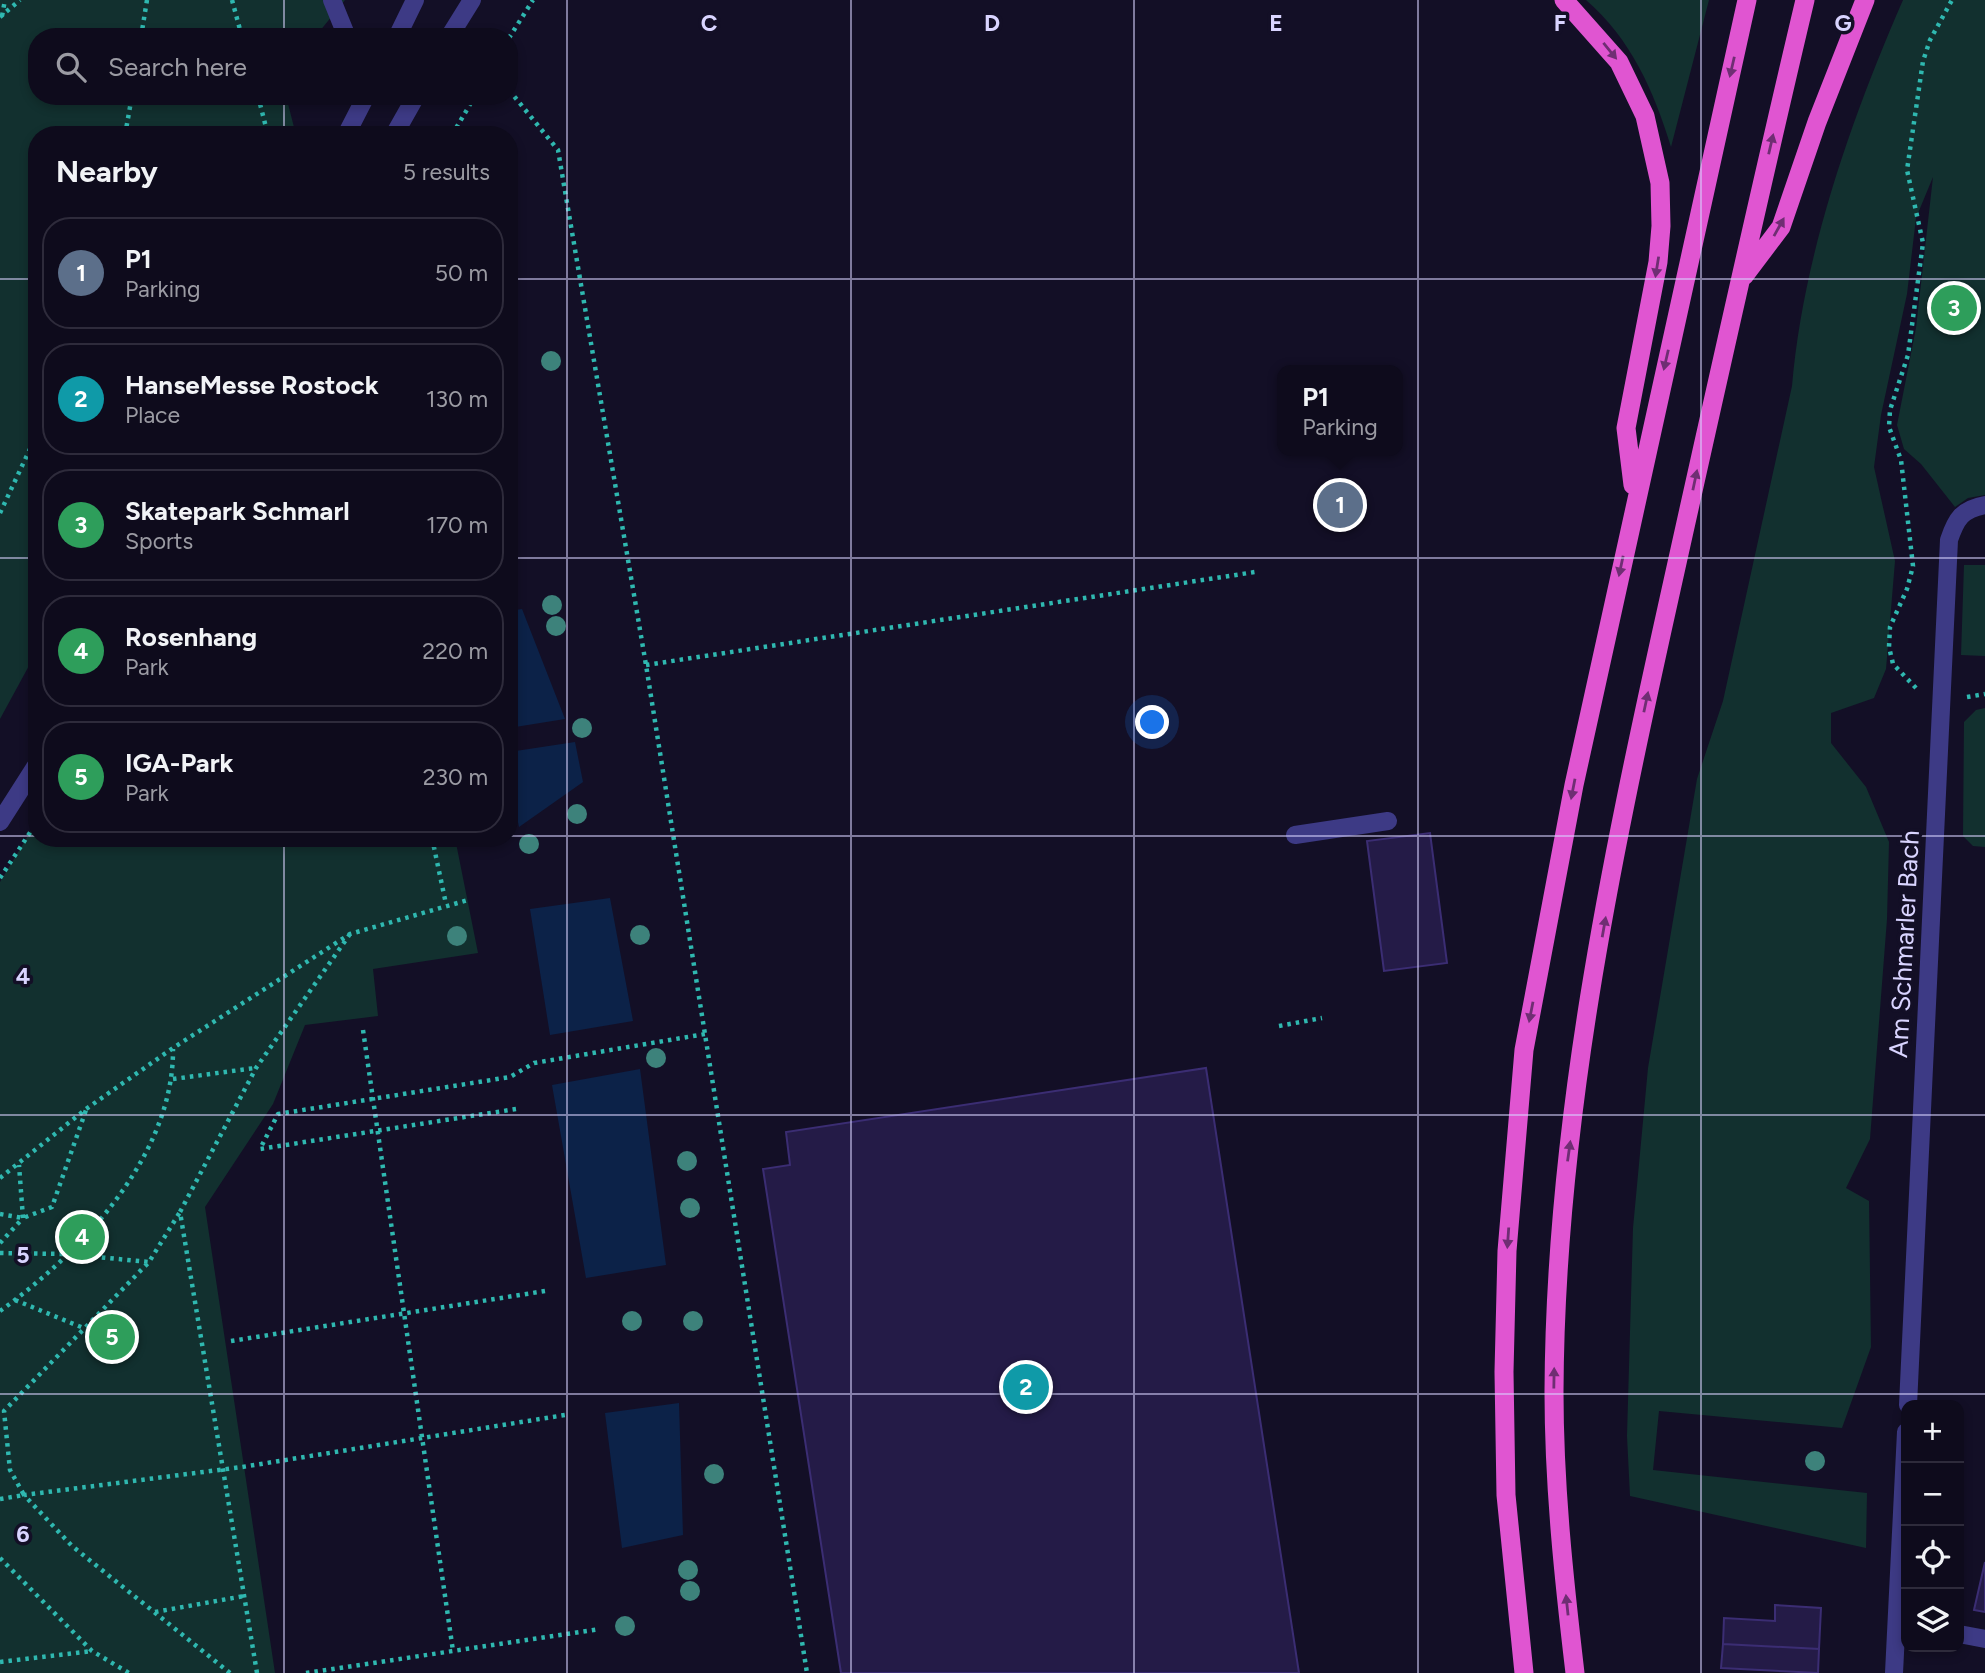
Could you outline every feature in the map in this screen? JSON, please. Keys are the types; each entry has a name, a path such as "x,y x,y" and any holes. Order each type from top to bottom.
{"highway":[{"path":"1564,0 1619,62 1645,116 1660,183 1658,262 1626,428 1635,499"},
{"path":"1524,1673 1506,1494 1504,1385 1507,1251 1514,1152 1531,1011 1574,785 1635,499 1747,0"},
{"path":"1575,1673 1557,1485 1554,1395 1557,1295 1566,1174 1583,1049 1632,768 1739,282 1805,0"},
{"path":"1739,282 1781,227 1817,122 1865,0"}],"street":[{"path":"332,0 343,28"},
{"path":"401,28 415,0"},
{"path":"455,28 472,0"},
{"path":"351,126 361,105"},
{"path":"399,126 411,105"},
{"name":"Am Schmarler Bach","path":"1908,1400 1949,540 1956,518 1969,508 1985,505"},
{"path":"0,822 28,778"},
{"path":"1295,835 1388,821"},
{"path":"1894,1673 1904,1463"},
{"path":"1964,1635 1985,1639"}],"path":[{"path":"1,18 5,0"},
{"path":"1,18 20,0"},
{"path":"142,28 147,0"},
{"path":"232,0 240,28"},
{"path":"515,28 533,0"},
{"path":"1943,701 1920,691 1904,678 1893,664 1889,648 1890,627 1907,589 1913,566 1901,460 1889,427 1890,410 1908,355 1923,243 1908,181 1909,156 1923,61 1930,40 1952,0"},
{"path":"518,101 558,150 646,665 807,1673"},
{"path":"127,126 130,105"},
{"path":"260,105 266,126"},
{"path":"457,126 470,105"},
{"path":"0,513 28,453"},
{"path":"646,665 1255,572"},
{"path":"0,878 28,836"},
{"path":"434,847 446,904"},
{"path":"0,1178 86,1109 173,1048 350,934 446,904 468,900"},
{"path":"230,1673 72,1546 24,1495 10,1470 4,1411 149,1262 180,1212 256,1068 350,934"},
{"path":"1279,1026 1322,1018"},
{"path":"363,1030 453,1650"},
{"path":"516,1109 260,1149 278,1114 510,1077 534,1063 706,1034"},
{"path":"0,1311 66,1254 113,1207 149,1146 173,1079 173,1048"},
{"path":"173,1079 256,1068"},
{"path":"0,1243 23,1218 52,1207 86,1109"},
{"path":"19,1165 23,1218"},
{"path":"180,1212 257,1673"},
{"path":"0,1214 23,1218"},
{"path":"0,1253 66,1254 149,1262"},
{"path":"231,1341 545,1292"},
{"path":"15,1300 86,1329"},
{"path":"0,1499 223,1470 565,1415"},
{"path":"0,1558 92,1651 129,1673"},
{"path":"154,1612 244,1596"},
{"path":"306,1673 600,1629"},
{"path":"0,1662 92,1651"}],"green space":[{"path":"0,0 345,0 322,28 28,28 28,105 288,105 294,126 28,126 28,668 0,719"},
{"path":"1586,0 1709,0 1671,147 1657,106 1639,67 1616,32"},
{"path":"1903,0 1985,0 1985,495 1968,498 1955,507 1921,464 1904,449 1897,425 1916,328 1933,177 1916,218 1907,294 1881,415 1874,467 1895,561 1886,669 1874,698 1831,713 1831,743 1866,787 1889,842 1887,919 1870,1139 1846,1188 1869,1201 1871,1347 1842,1428 1659,1411 1653,1470 1867,1493 1866,1548 1630,1496 1627,1436 1633,1228 1648,1068 1697,779 1723,701 1792,386 1798,337 1818,238 1865,92"},
{"path":"1964,565 1985,565 1985,656 1961,655"},
{"path":"1985,708 1985,847 1973,846 1963,836 1964,722 1976,710"},
{"path":"28,836 28,847 457,847 478,953 373,969 378,1016 305,1025 273,1104 205,1207 275,1673 0,1673 0,882"}],"water":[{"path":"522,609 565,719 518,727 518,610"},
{"path":"575,742 583,782 519,827 518,822 518,751"},
{"path":"610,898 633,1021 550,1035 530,909"},
{"path":"640,1069 666,1265 586,1278 552,1085"},
{"path":"679,1403 683,1535 622,1548 605,1413"}],"building":[{"path":"1430,833 1447,963 1384,971 1367,841"},
{"path":"1206,1068 1299,1673 841,1673 763,1169 790,1165 786,1132"},
{"path":"1985,1562 1985,1612 1974,1610"},
{"path":"1775,1605 1821,1608 1819,1649 1723,1644 1724,1618 1775,1621"},
{"path":"1723,1644 1819,1649 1818,1673 1721,1668"}],"place":[{"name":"Skatepark Schmarl","path":"1954,308"},
{"name":"P1","path":"1340,505"},
{"name":"Rosenhang","path":"82,1237"},
{"name":"IGA-Park","path":"112,1337"},
{"name":"HanseMesse Rostock","path":"1026,1387"}]}
